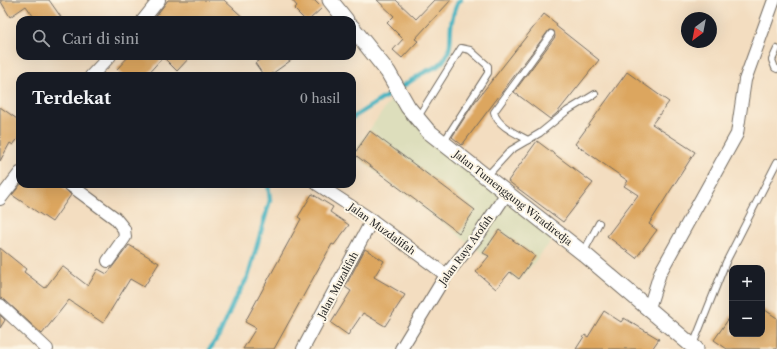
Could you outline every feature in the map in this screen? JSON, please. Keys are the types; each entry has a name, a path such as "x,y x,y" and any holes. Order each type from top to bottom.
{"street":[{"path":"146,16 159,0"},
{"path":"330,0 343,16"},
{"path":"649,308 660,273 737,134 745,80 774,0"},
{"name":"Jalan Tumenggung Wiradiredja","path":"356,32 388,72 413,112 428,131 487,176 583,254 649,308 694,348"},
{"path":"96,72 106,60"},
{"path":"0,199 16,178"},
{"path":"74,188 115,218 124,229 125,237 108,261"},
{"name":"Jalan Muzdalifah","path":"323,188 372,220 446,275"},
{"name":"Jalan Raya Arofah","path":"401,349 446,275 478,236 507,192"},
{"name":"Jalan Muzalifah","path":"303,349 372,220"},
{"path":"0,305 47,349"}],"lane":[{"path":"528,140 507,128 495,116 494,112 551,34"},
{"path":"413,112 461,48 470,50 488,66 488,73 443,143"},
{"path":"777,49 772,60 775,68 777,69"},
{"path":"487,176 506,154 528,140 567,111 595,94"},
{"path":"694,348 726,262 777,162"},
{"path":"583,254 599,223"}],"shaded area":[{"path":"400,87 443,143 554,238 519,281 356,157 356,148"}],"building":[{"path":"0,0 49,0 60,16 33,16 26,6 10,17"},
{"path":"168,0 224,0 242,16 156,16"},
{"path":"292,0 314,0 322,8 313,16 301,16 294,9 297,6"},
{"path":"377,0 396,0 416,19 434,0 451,0 415,39 418,41 402,58 393,50 403,39 387,23 394,16"},
{"path":"544,14 557,24 556,26 599,60 557,113 550,119 514,92 555,37 554,31 549,30 462,145 452,137 474,103"},
{"path":"125,60 160,60 150,72 120,72 117,69"},
{"path":"166,60 187,60 177,71"},
{"path":"259,60 291,60 275,72 261,72 255,63"},
{"path":"627,72 669,102 652,124 695,152 649,224 657,230 636,258 607,236 638,195 624,186 628,181 575,144"},
{"path":"0,107 16,118 16,141 13,145 10,143 0,161"},
{"path":"370,131 475,210 459,233 356,156 356,151"},
{"path":"537,141 593,183 563,222 508,181"},
{"path":"18,188 64,188 71,195 52,222 12,195"},
{"path":"312,194 333,207 330,212 349,225 334,245 332,244 274,349 243,349 256,328 245,322 301,219 298,217"},
{"path":"499,230 535,256 519,279 510,272 496,289 476,272 489,256 483,253"},
{"path":"129,245 159,263 144,287 130,279 103,323 69,300 42,334 5,300 0,298 0,248 26,269 24,272 45,288 62,266 88,286 98,269 107,274"},
{"path":"365,249 384,261 374,277 405,295 385,326 363,313 348,335 331,323 351,291 345,287"},
{"path":"765,310 777,318 777,349 727,349 714,340 729,318 729,337 765,337"},
{"path":"604,311 621,322 624,318 659,339 652,349 576,349 585,335 588,337"},
{"path":"0,315 5,320 0,328"}],"waterway":[{"path":"356,115 443,61 449,49 452,19 458,2 461,0"},
{"path":"210,349 219,335 235,299 248,277 270,200 268,188"}]}
